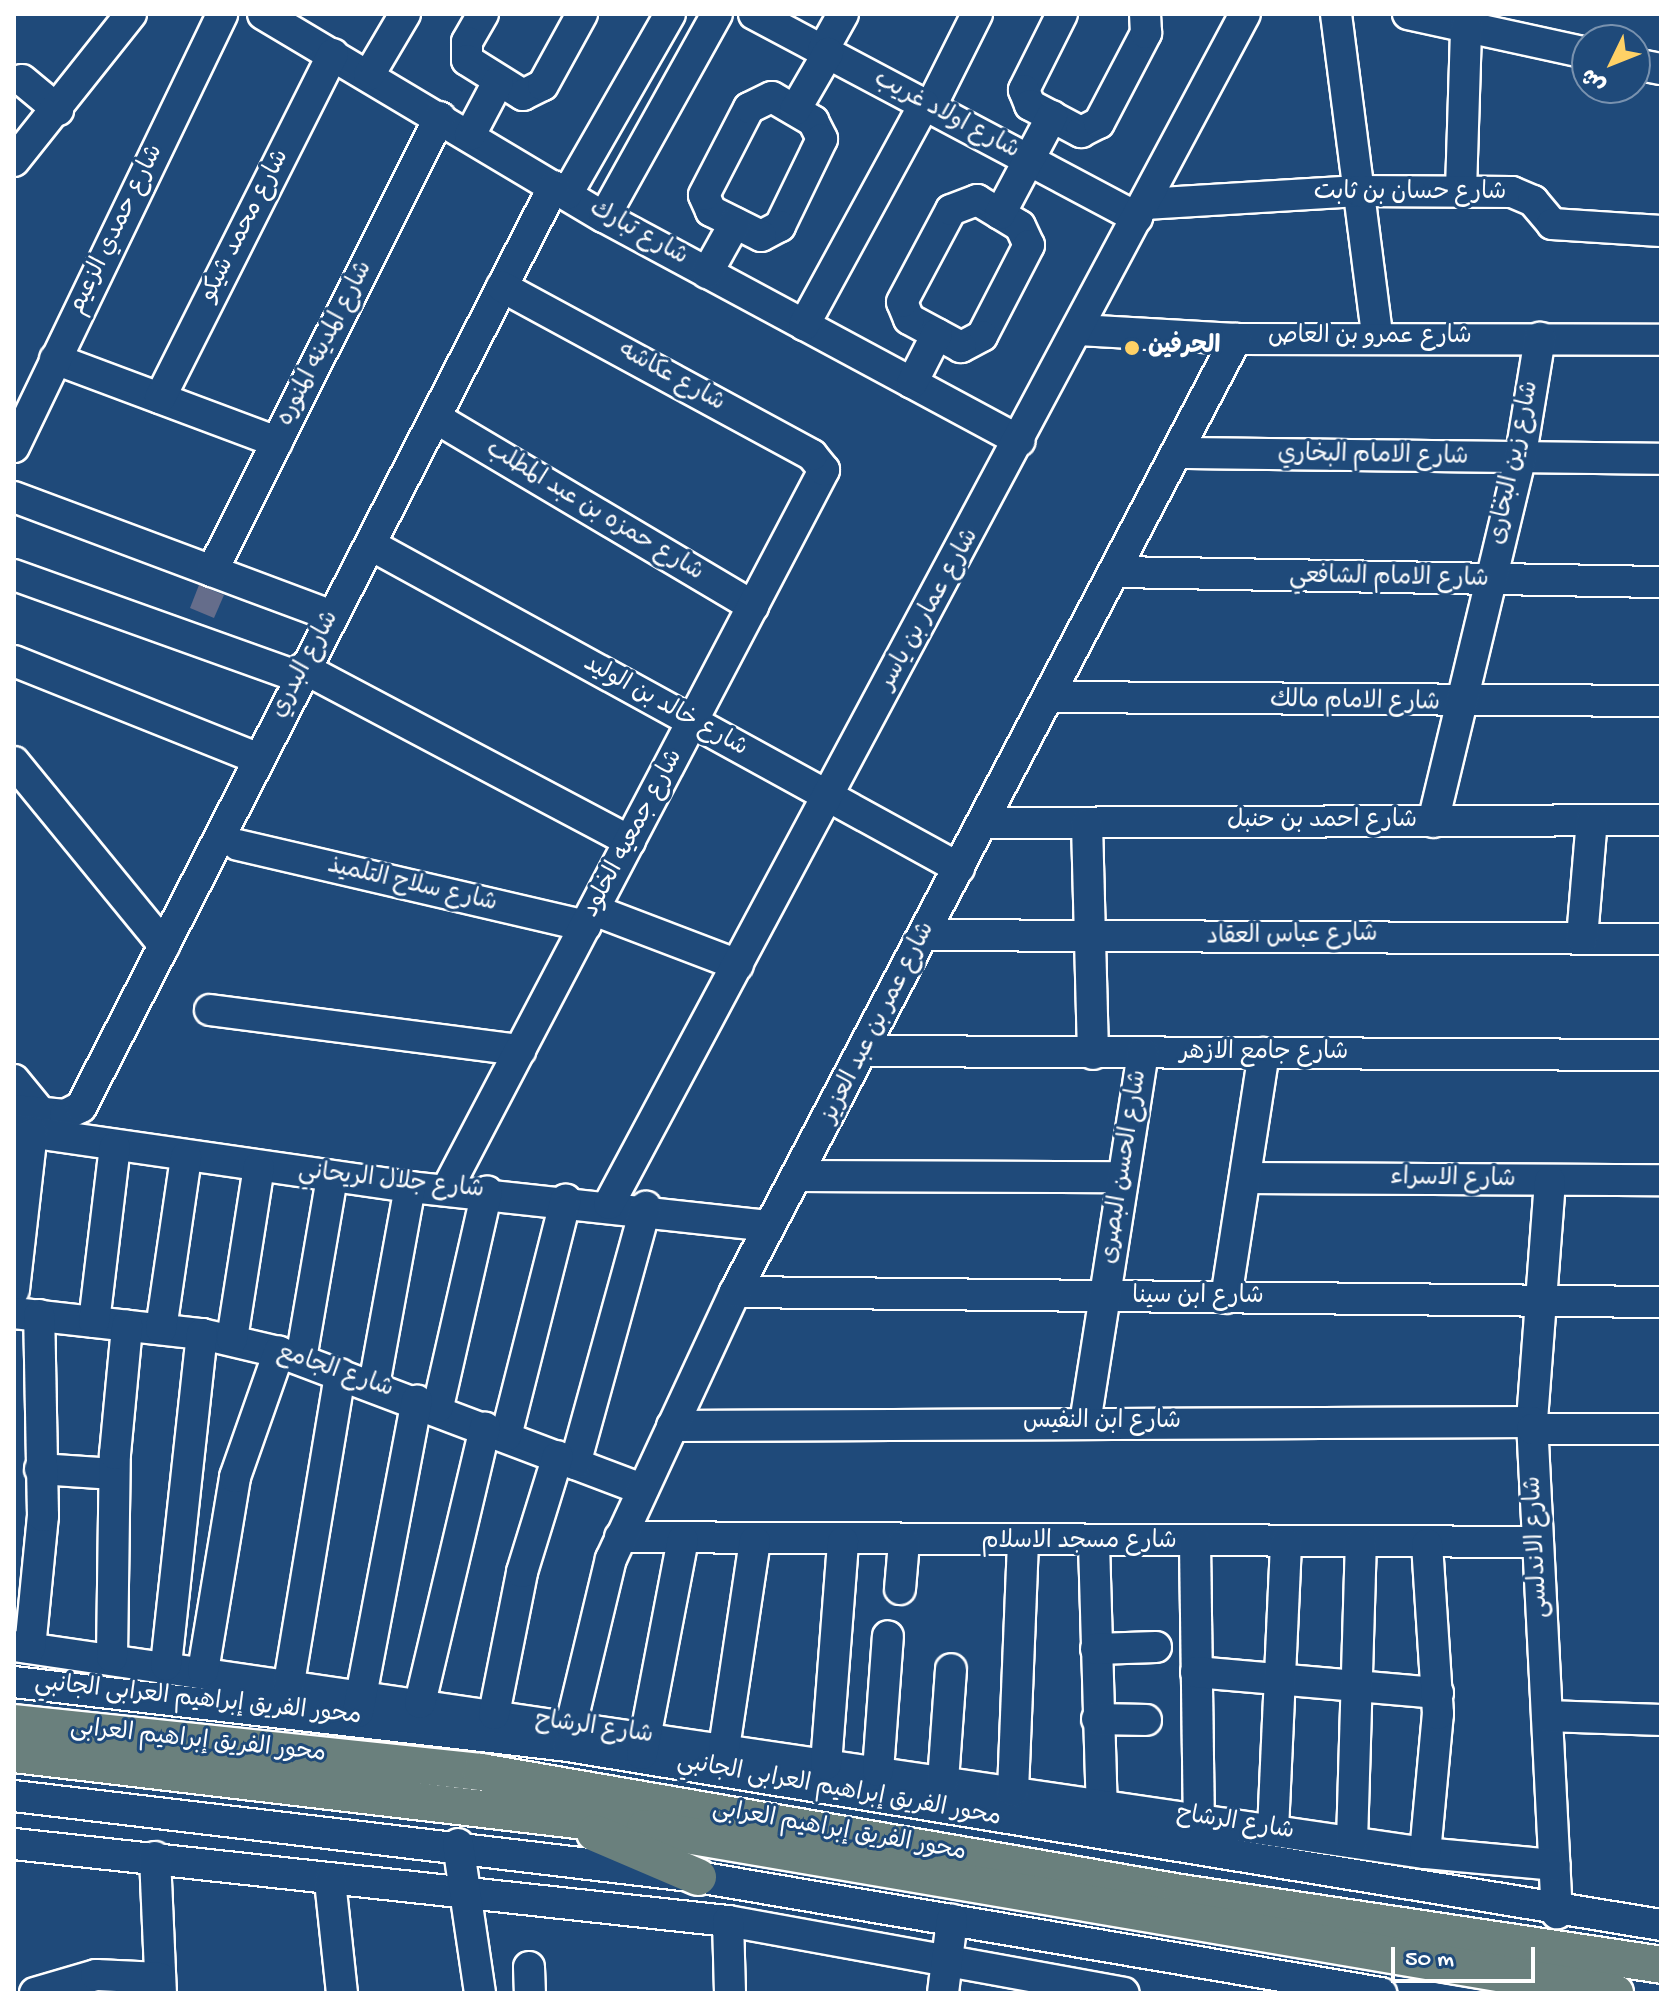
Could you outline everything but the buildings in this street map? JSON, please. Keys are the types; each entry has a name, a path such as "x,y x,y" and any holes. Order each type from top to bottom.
{"main road":[{"name":"محور الفريق إبراهيم العرابى","path":"14,1723 481,1772 1181,1893 1661,1965"},
{"name":"محور الفريق إبراهيم العرابى","path":"14,1754 553,1815 1615,1993"},
{"path":"553,1815 698,1877"}],"street":[{"path":"14,161 58,110 131,14"},
{"name":"شارع حمدي الزعيم","path":"14,447 222,14"},
{"path":"369,75 405,14"},
{"path":"483,14 467,42 467,60 523,95 538,91 582,14"},
{"name":"شارع البدري","path":"25,1121 65,1115 81,1107 257,758 371,545 502,287 670,14"},
{"path":"604,217 717,14"},
{"name":"شارع اولاد غريب","path":"754,14 1028,160 1141,211"},
{"path":"795,110 843,14"},
{"path":"804,325 977,14"},
{"path":"1062,14 1024,90 1030,105 1081,132 1095,128 1146,33 1145,14"},
{"name":"شارع عمار بن ياسر","path":"609,1204 1020,441 1245,14"},
{"path":"1336,14 1377,336"},
{"path":"1408,14 1571,50"},
{"name":"شارع تبارك","path":"267,15 604,217 1020,441"},
{"path":"1461,190 1466,27"},
{"name":"شارع محمد شيكو","path":"160,398 333,54"},
{"path":"22,80 58,110"},
{"path":"470,135 498,82"},
{"path":"772,97 813,121 822,139 780,226 761,236 735,223 711,211 705,186 755,101 772,97"},
{"path":"1000,214 1052,116"},
{"name":"شارع المدينه المنوره","path":"212,571 440,117"},
{"name":"شارع حسان بن ثابت","path":"1141,211 1359,191 1461,190 1524,195 1552,224 1565,227 1661,231"},
{"path":"977,200 1026,235 1026,256 977,343 961,347 937,334 909,319 904,292 958,203 977,200"},
{"path":"707,273 735,223"},
{"name":"شارع عكاشه","path":"502,287 812,455 820,460 822,480"},
{"name":"شارع عمرو بن العاص","path":"1079,330 1236,339 1377,336 1661,340"},
{"path":"912,383 937,334"},
{"name":"شارع زين البخارى","path":"1433,822 1457,704 1520,460 1540,338"},
{"name":"شارع عمر بن عبد العزيز","path":"571,1725 620,1537 735,1292 866,1051 1049,697 1182,453 1236,339"},
{"path":"55,359 277,442"},
{"name":"شارع حمزه بن عبد المطلب","path":"436,418 753,606"},
{"name":"شارع الامام البخاري","path":"1182,453 1520,460 1661,459"},
{"name":"شارع جمعيه الخلود","path":"447,1189 822,480"},
{"path":"14,497 332,616"},
{"name":"شارع خالد بن الوليد","path":"371,545 959,868"},
{"name":"شارع الامام الشافعي","path":"1118,572 1488,582 1661,582"},
{"path":"14,575 301,673 630,841"},
{"path":"14,661 257,758"},
{"name":"شارع الامام مالك","path":"1049,697 1457,704 1661,701"},
{"path":"14,762 164,945"},
{"path":"1582,938 1592,820"},
{"name":"شارع احمد بن حنبل","path":"983,823 1661,820"},
{"path":"1087,824 1093,1054"},
{"name":"شارع سلاح التلميذ","path":"238,845 590,918 738,965"},
{"name":"شارع عباس العقاد","path":"924,935 1090,939 1661,939"},
{"path":"210,1010 520,1050"},
{"name":"شارع جامع الازهر","path":"866,1051 1661,1055"},
{"name":"شارع الحسن البصرى","path":"1085,1423 1143,1053"},
{"path":"1226,1298 1264,1053"},
{"path":"14,1080 25,1121 14,1290"},
{"name":"شارع جلال الريحاني","path":"25,1121 115,1147 410,1187 646,1207 769,1226"},
{"path":"94,1322 115,1147"},
{"path":"161,1329 186,1157"},
{"path":"232,1339 259,1167"},
{"path":"799,1176 1123,1177"},
{"path":"203,1671 235,1477 290,1356 332,1177"},
{"name":"شارع الاسراء","path":"1245,1178 1661,1180"},
{"name":"شارع الاندلسى","path":"1550,1181 1532,1426 1557,1913"},
{"path":"374,1385 410,1187"},
{"path":"359,1706 427,1404 487,1192"},
{"path":"420,1703 496,1432 566,1199"},
{"path":"494,1714 522,1572 566,1460 646,1207"},
{"name":"شارع ابن سينا","path":"735,1292 1661,1302"},
{"path":"22,1647 40,1469 26,1314"},
{"name":"شارع الجامع","path":"26,1314 232,1339 427,1404 641,1489"},
{"path":"112,1657 114,1474 127,1326"},
{"path":"166,1665 202,1334"},
{"path":"289,1683 340,1374"},
{"name":"شارع ابن النفيس","path":"672,1426 1085,1423 1661,1429"},
{"path":"40,1469 114,1474"},
{"name":"شارع مسجد الاسلام","path":"620,1537 1094,1544 1538,1542"},
{"path":"643,1747 683,1540"},
{"path":"724,1748 755,1541"},
{"path":"826,1764 843,1542"},
{"path":"900,1589 904,1542"},
{"path":"1013,1791 1023,1543"},
{"path":"1195,1543 1199,1819"},
{"path":"1273,1830 1286,1543"},
{"path":"1352,1842 1361,1543"},
{"path":"1094,1544 1103,1838"},
{"path":"1425,1853 1438,1693 1427,1544"},
{"path":"878,1771 888,1636"},
{"name":"شارع الرشاح","path":"22,1647 289,1683 359,1706 420,1703 571,1725 643,1747 724,1748 1425,1853 1554,1865"},
{"path":"1096,1649 1156,1647"},
{"path":"943,1781 951,1669"},
{"path":"1196,1672 1438,1693"},
{"name":"محور الفريق إبراهيم العرابى الجانبي","path":"14,1682 359,1706 643,1747 1103,1838 1557,1913 1661,1925"},
{"path":"1547,1716 1661,1720"},
{"path":"1097,1719 1146,1720"},
{"path":"14,1796 458,1844 698,1877 1381,1993"},
{"path":"14,1844 155,1857 330,1881 467,1890 728,1921 943,1978 1114,1992"},
{"path":"458,1844 480,1993"},
{"path":"35,1993 96,1975 160,1986 155,1857"},
{"path":"330,1881 342,1993"},
{"path":"943,1978 952,1920"},
{"path":"728,1921 730,1993"}],"place":[{"name":"الحرفين","path":"1132,348"}]}
